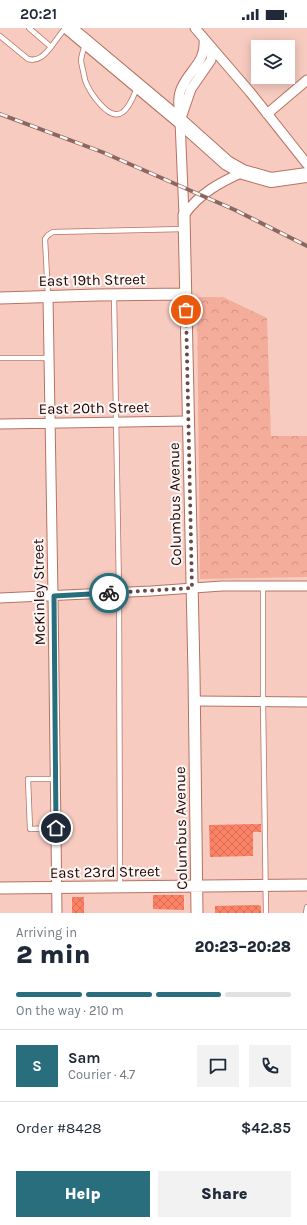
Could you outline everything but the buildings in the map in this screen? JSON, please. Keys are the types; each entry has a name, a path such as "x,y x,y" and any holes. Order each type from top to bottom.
{"main road":[{"path":"69,28 180,121 227,163 243,172 271,180 307,175"}],"street":[{"path":"195,28 307,164"},
{"path":"180,121 178,102 181,88 202,56 204,39"},
{"name":"Columbus Avenue","path":"197,913 186,294 180,121 191,89 211,60 212,49"},
{"path":"267,114 307,80"},
{"path":"184,215 191,205 218,183 243,172"},
{"name":"East 19th Street","path":"0,298 114,294 186,294"},
{"name":"McKinley Street","path":"48,296 54,596 57,913"},
{"name":"East 20th Street","path":"0,424 188,421"},
{"path":"0,598 119,593 222,586 307,586"},
{"path":"194,701 307,702"},
{"name":"East 23rd Street","path":"0,888 307,885"}],"lane":[{"path":"29,28 51,47"},
{"path":"0,36 28,59 32,60 40,58 51,47 65,28"},
{"path":"85,42 81,60 86,80 99,104 112,114 124,112 138,86"},
{"path":"48,296 45,239 53,232 184,229"},
{"path":"114,294 119,593 120,886"},
{"path":"0,358 49,358"},
{"path":"263,586 266,913"},
{"path":"56,779 28,779 30,829 56,828"},
{"path":"306,913 307,907"}],"green space":[{"path":"197,297 223,297 267,318 271,436 307,436 307,577 200,579"}],"railway":[{"path":"0,114 102,152 235,210 307,246"}],"way so far":[{"path":"109,593 192,588 186,310"}],"route":[{"path":"56,828 54,596 109,593"}]}
